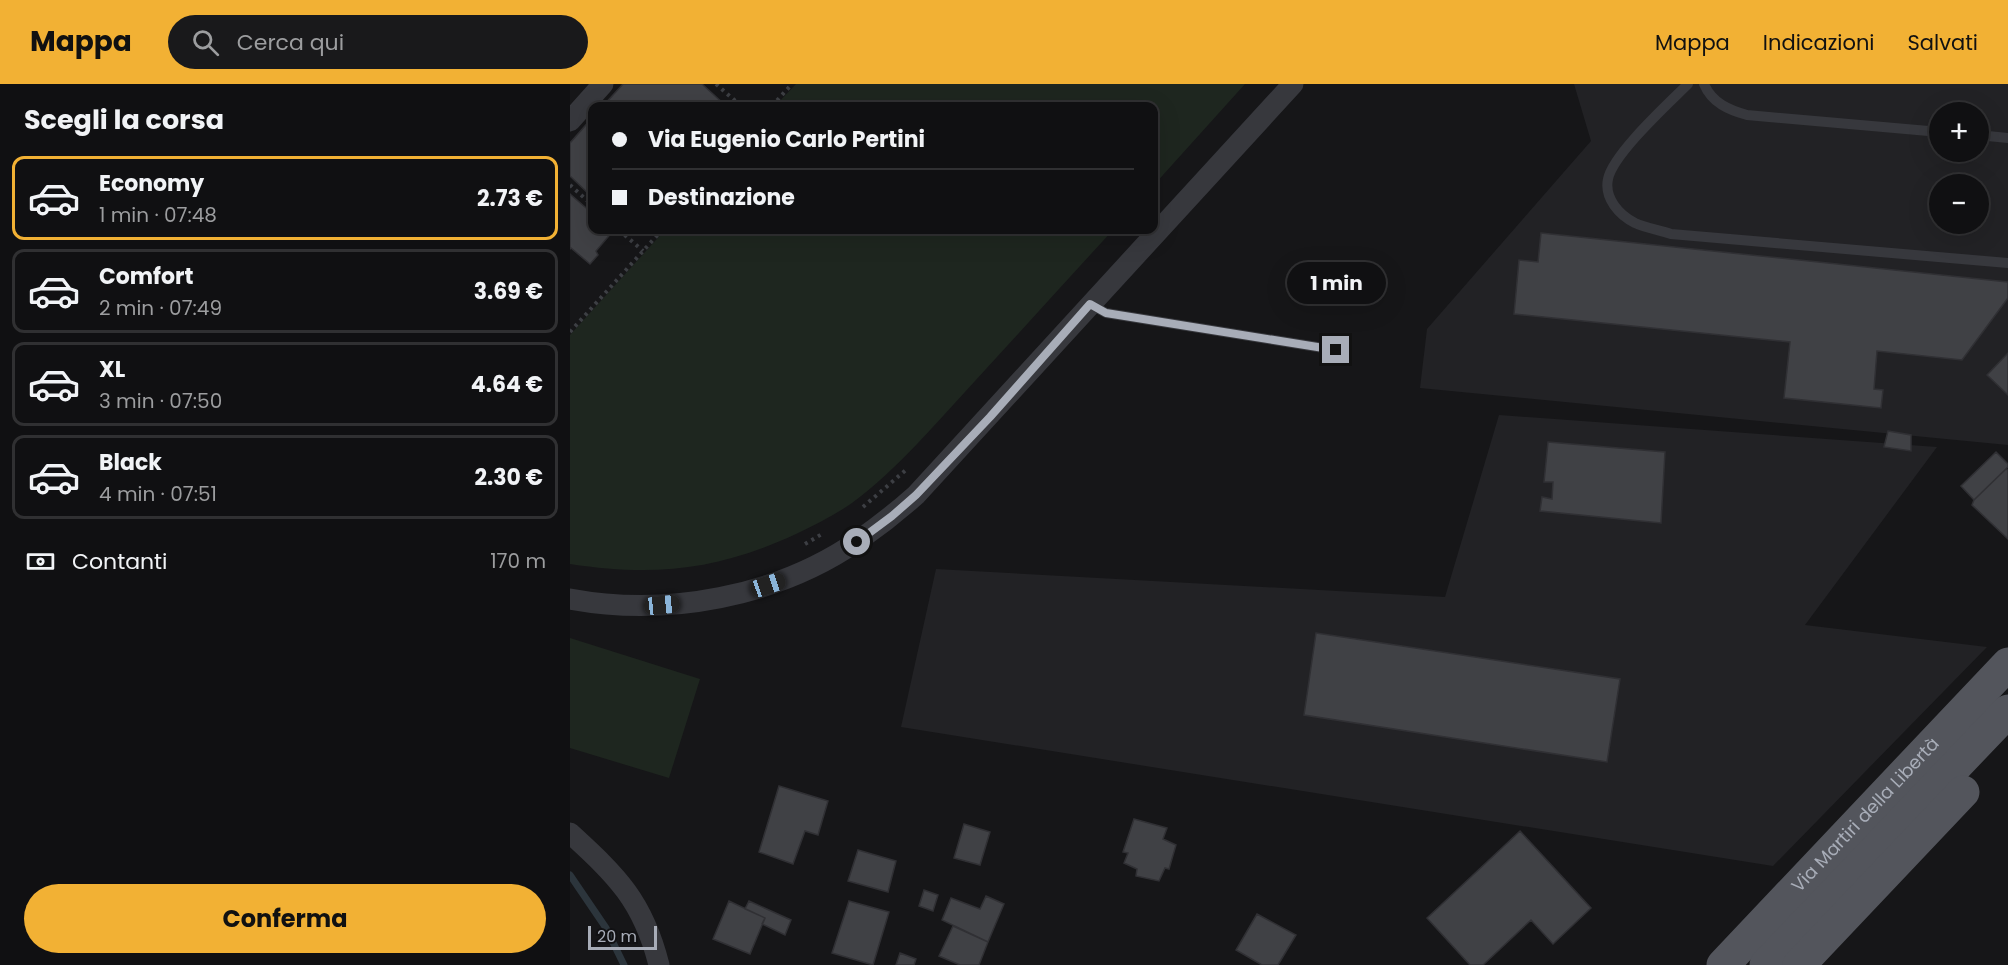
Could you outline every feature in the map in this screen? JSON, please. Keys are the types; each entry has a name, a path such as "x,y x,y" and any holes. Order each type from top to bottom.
{"main road":[{"name":"Via Martiri della Libertà","path":"1723,965 2008,664"},
{"name":"Via Martiri della Libertà","path":"1766,965 2008,711"},
{"path":"1799,965 2008,744"}],"street":[{"path":"570,122 603,84"},
{"path":"1158,230 1293,84"},
{"path":"570,599 631,607 707,600 750,591 786,578 857,542 916,495 990,417 1155,234"},
{"path":"570,832 624,886 641,913 653,941 659,965"}],"lane":[{"path":"1688,84 1619,156 1608,179 1609,195 1617,210 1635,223 1671,234 2008,262"},
{"path":"1704,84 1707,92 1720,104 1732,111 1748,115 1929,131"},
{"path":"1989,136 2008,138"},
{"path":"1090,304 1106,313 1336,350"}],"path":[{"path":"716,84 736,102"},
{"path":"776,102 792,84"},
{"path":"570,185 588,201"},
{"path":"624,234 643,251"},
{"path":"570,332 658,234"},
{"path":"859,511 914,463"},
{"path":"801,546 826,532"}],"shaded area":[{"path":"796,84 1245,84 1158,181 1158,102 779,102"},
{"path":"1574,84 2008,84 2008,445 1420,388 1427,329 1591,141"},
{"path":"661,234 1109,234 916,445 869,490 839,512 803,531 740,556 713,563 658,570 630,570 570,564 570,335"},
{"path":"1499,415 1937,447 1805,625 1987,647 1773,866 901,727 936,569 1445,597"},
{"path":"570,638 700,679 669,778 570,748"}],"building":[{"path":"623,84 702,84 722,102 607,102"},
{"path":"588,123 588,193 570,176 570,143"},
{"path":"570,194 588,210 588,234 610,234 596,251 598,255 590,264 570,249"},
{"path":"1541,233 2008,282 2008,298 1962,360 1877,351 1874,389 1883,390 1881,408 1784,398 1790,342 1514,314 1519,260 1538,262"},
{"path":"2008,353 2008,395 1987,375"},
{"path":"1888,431 1911,435 1911,451 1884,447"},
{"path":"1548,442 1665,452 1661,523 1540,511 1542,497 1552,499 1553,482 1544,482"},
{"path":"1996,452 2008,464 2008,467 1974,500 1961,486"},
{"path":"2006,469 2008,470 2008,539 1972,505 1974,500"},
{"path":"1316,633 1620,679 1607,762 1304,715"},
{"path":"779,786 828,801 818,835 805,831 793,864 759,852"},
{"path":"1134,819 1167,828 1163,839 1176,845 1169,869 1165,868 1159,881 1136,876 1137,869 1124,863 1128,853 1123,852"},
{"path":"964,824 990,832 980,865 954,858"},
{"path":"1520,831 1591,908 1553,944 1531,920 1483,965 1470,965 1427,918"},
{"path":"858,850 896,861 888,892 848,881"},
{"path":"924,890 938,895 933,911 919,906"},
{"path":"986,896 1004,904 988,942 942,920 951,898 980,909"},
{"path":"729,901 765,918 750,954 713,939"},
{"path":"749,901 791,920 785,935 762,924 765,918 745,909"},
{"path":"849,901 889,912 873,965 832,953"},
{"path":"1257,914 1296,935 1278,965 1262,965 1236,950"},
{"path":"953,926 988,942 979,965 960,965 939,956"},
{"path":"900,953 916,959 914,965 896,965"}],"waterway":[{"path":"570,875 606,928 624,965"}],"route":[{"path":"857,542 916,495 990,417 1090,304 1106,313 1336,350"}]}
